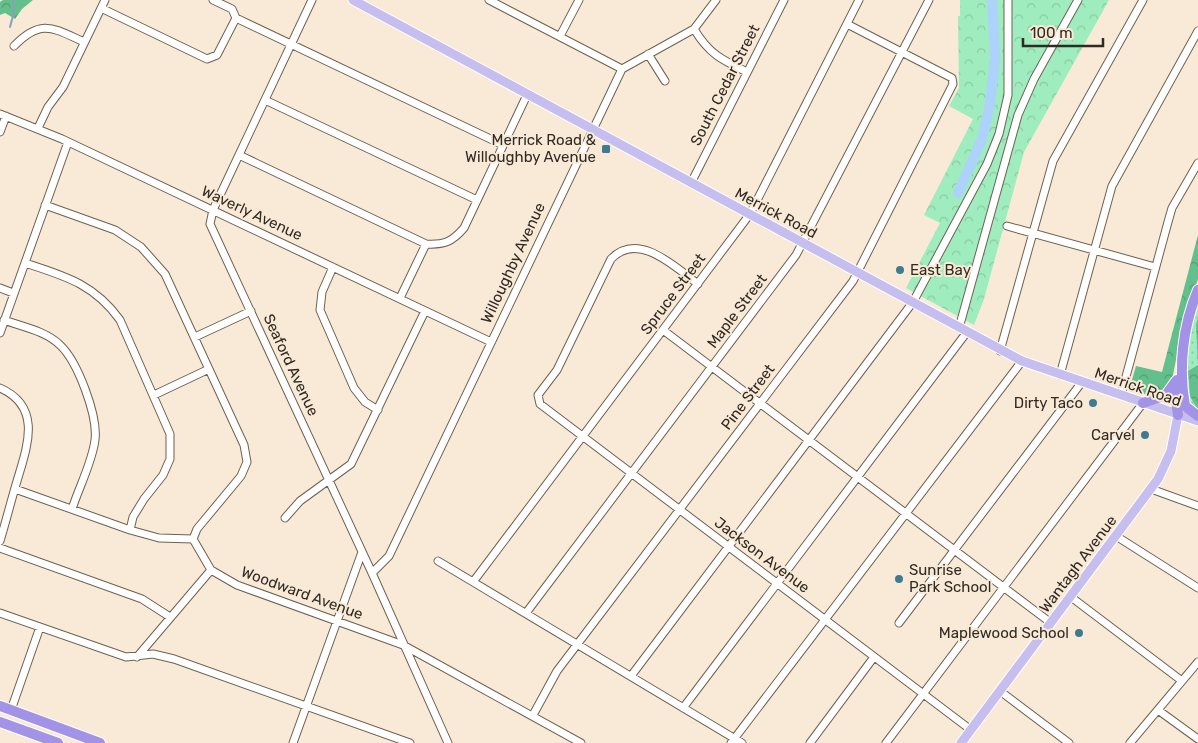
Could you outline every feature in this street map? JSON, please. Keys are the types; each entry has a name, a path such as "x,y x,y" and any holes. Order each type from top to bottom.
{"highway":[{"path":"1178,415 1175,395 1192,308 1198,290"},
{"path":"1192,308 1198,298"},
{"path":"1182,359 1185,406 1198,416"},
{"path":"1143,403 1166,395 1173,388 1178,378"},
{"path":"0,706 100,743"},
{"path":"11,710 3,723 58,743"}],"main road":[{"name":"Merrick Road","path":"354,0 858,272 1000,351 1060,375 1198,421"},
{"name":"Wantagh Avenue","path":"961,743 1151,489 1171,451 1178,415"}],"street":[{"path":"38,128 48,106 63,87 105,0"},
{"path":"213,0 232,9 236,18 503,145"},
{"name":"Seaford Avenue","path":"312,0 213,210 210,224 372,573 448,743"},
{"path":"489,0 622,69 694,29 716,0"},
{"path":"560,36 579,0"},
{"name":"South Cedar Street","path":"691,183 784,0"},
{"name":"Spruce Street","path":"473,582 750,214 860,0"},
{"name":"Maple Street","path":"526,613 796,255 929,0"},
{"path":"631,676 913,302 987,164 999,134 1008,95 1008,0"},
{"path":"683,708 858,477 963,330 964,316 1018,115 1034,78 1078,0"},
{"path":"1000,351 1054,161 1144,0"},
{"path":"101,8 206,59 217,55 236,18"},
{"path":"847,24 902,52"},
{"path":"14,46 26,33 42,27 57,30 84,42"},
{"path":"694,29 703,44 718,58 747,72"},
{"path":"1060,375 1112,186 1198,31"},
{"name":"Pine Street","path":"533,715 557,671 761,404 858,272 953,84 952,78 902,52"},
{"path":"648,54 665,81"},
{"name":"Willoughby Avenue","path":"372,573 389,556 622,69"},
{"path":"239,155 426,244 440,245 455,238 464,228 527,94"},
{"path":"265,100 477,200"},
{"path":"0,132 3,115"},
{"name":"Waverly Avenue","path":"3,115 38,128 491,342"},
{"path":"0,333 68,142"},
{"path":"1121,396 1172,208 1198,162"},
{"path":"45,205 115,230 141,246 165,274 244,445 246,462 242,476 198,529 193,539"},
{"path":"1007,226 1156,267"},
{"path":"400,298 426,244"},
{"name":"Jackson Avenue","path":"698,284 672,265 642,248 625,248 618,252 611,259 557,370 538,395 540,404 971,730"},
{"path":"25,263 76,280 110,306 120,320 170,434 170,459 163,475 144,499 133,517 130,530"},
{"path":"333,267 319,300 320,310 354,388 365,402 378,410"},
{"path":"0,288 13,293"},
{"path":"195,337 251,311"},
{"path":"285,518 300,501 351,464 425,311"},
{"path":"4,320 46,335 60,346 72,362 88,398 96,424 95,442 72,509"},
{"path":"663,330 1051,623"},
{"path":"733,741 1022,361"},
{"path":"154,395 209,369"},
{"path":"899,623 1082,382"},
{"path":"0,388 13,393 21,404 27,418 29,438 0,541"},
{"path":"886,743 1143,403"},
{"path":"14,489 130,530 159,538 193,539"},
{"path":"1151,489 1198,506"},
{"path":"1116,536 1198,588"},
{"path":"137,657 211,570 193,539"},
{"path":"0,548 142,599 170,617"},
{"path":"293,743 362,552"},
{"path":"438,561 631,676 733,741 742,743"},
{"name":"Woodward Avenue","path":"211,570 238,585 403,644 581,743"},
{"path":"1071,597 1182,681"},
{"path":"0,613 126,657 153,654 174,659 410,743"},
{"path":"11,710 40,627"},
{"path":"810,743 874,657"},
{"path":"1130,743 1198,662"},
{"path":"1000,691 1069,743"},
{"path":"1158,710 1198,740"}],"green space":[{"path":"3,0 33,0 22,9 15,19 5,13 0,15 0,2"},
{"path":"960,0 1109,0 1024,152 984,299 974,325 906,288 940,223 924,215 973,119 949,106 959,88 958,16 960,16"},
{"path":"1198,235 1198,279 1183,324 1171,385 1163,393 1153,396 1129,390 1136,366 1162,372"},
{"path":"1198,302 1198,413 1188,404 1186,365 1189,340"},
{"path":"1198,318 1198,365 1196,325"},
{"path":"1198,365 1198,410 1190,396 1188,371"}],"waterway":[{"path":"10,27 14,12 13,0"},
{"path":"958,193 982,139 990,104 995,59 992,0"}],"place":[{"name":"Merrick Road & Willoughby Avenue","path":"606,149"},
{"name":"East Bay","path":"900,270"},
{"name":"Dirty Taco","path":"1093,403"},
{"name":"Carvel","path":"1145,435"},
{"name":"Sunrise Park School","path":"899,579"},
{"name":"Maplewood School","path":"1079,633"}]}
